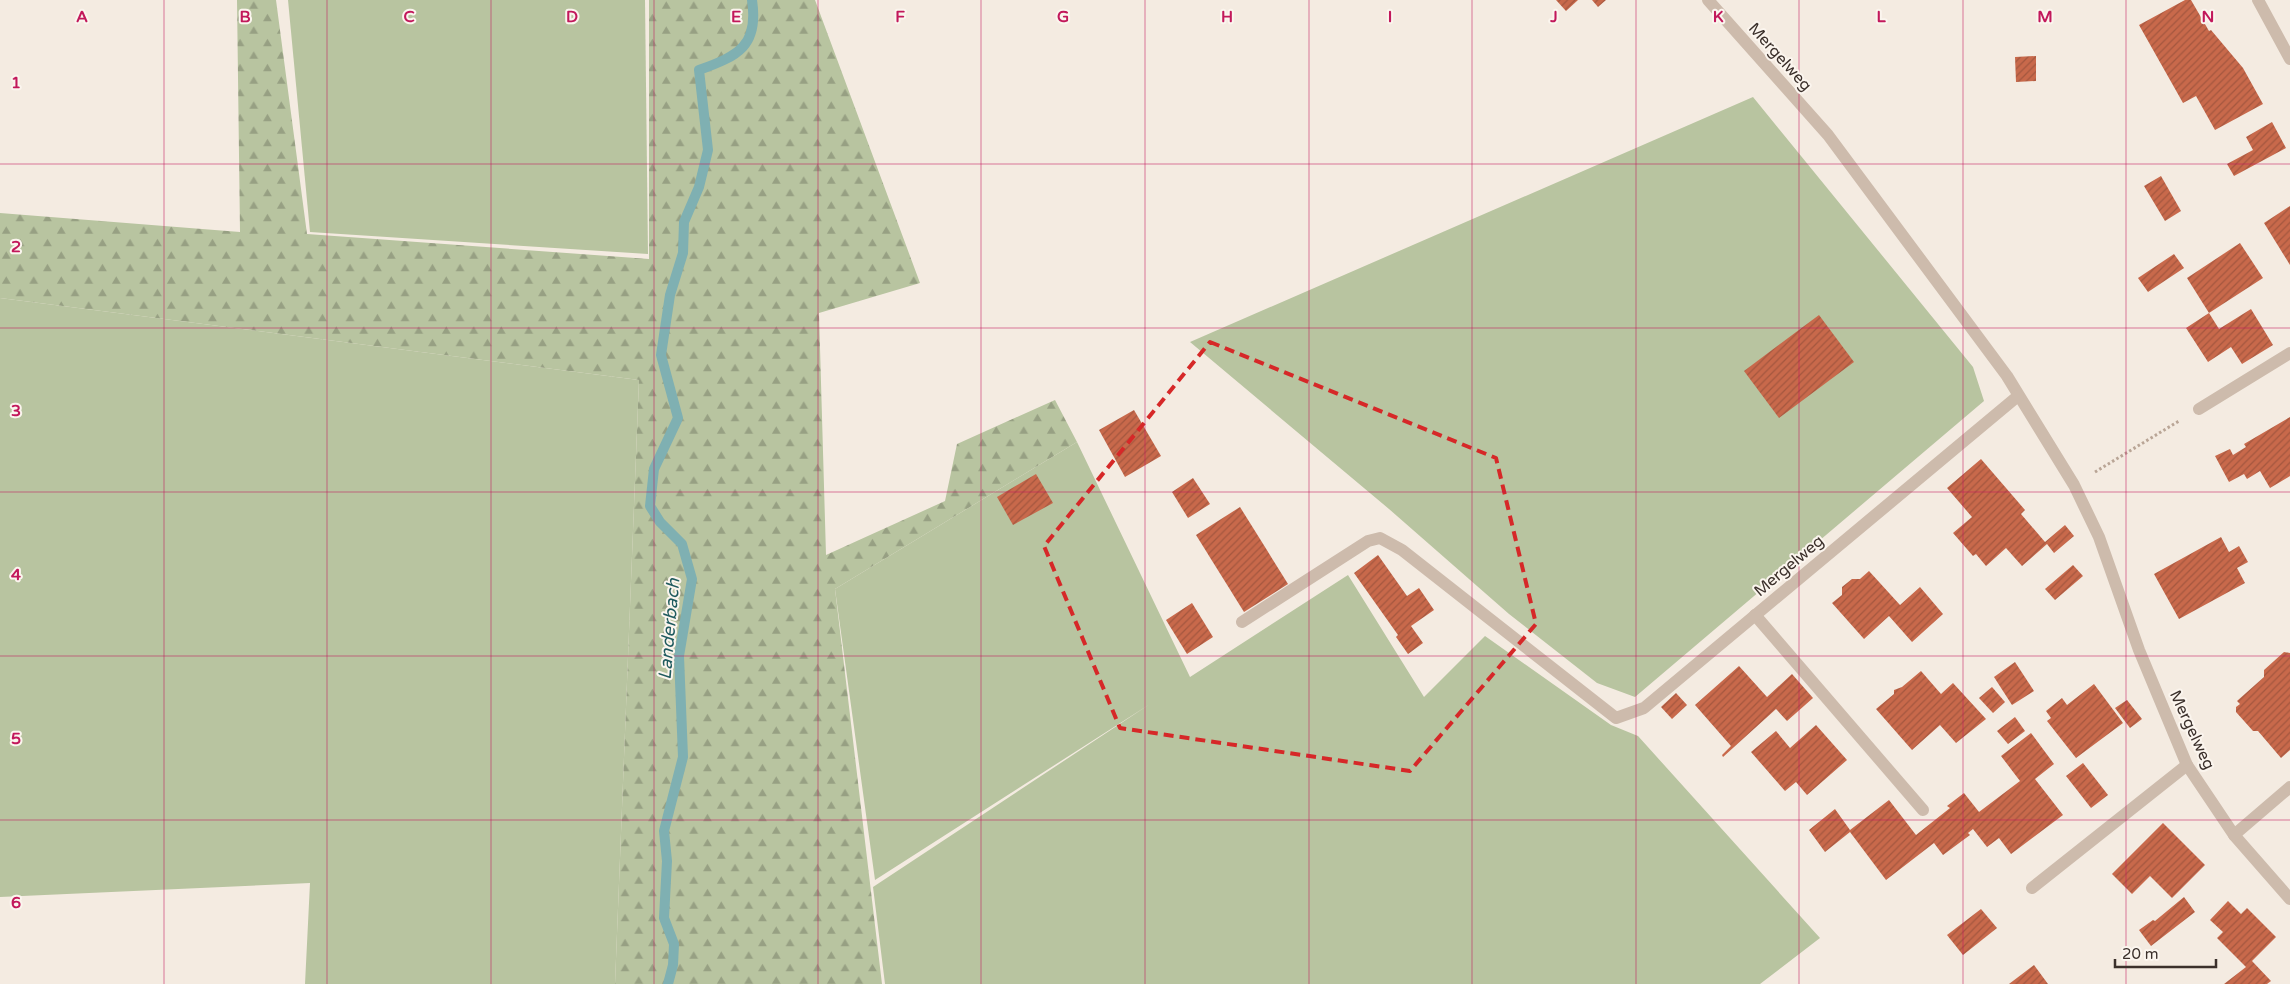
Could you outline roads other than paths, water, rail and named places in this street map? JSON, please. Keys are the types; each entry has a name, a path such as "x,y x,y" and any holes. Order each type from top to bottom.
{"street":[{"name":"Mergelweg","path":"1708,0 1828,135 2007,376 2074,485 2099,537 2138,650 2187,765 2234,836 2290,899"},
{"path":"2258,0 2290,59"},
{"path":"2199,409 2290,353"},
{"name":"Mergelweg","path":"1923,810 1755,615 2018,396"},
{"path":"1242,622 1368,541 1380,538 1402,550 1616,718 1644,708 1755,615"},
{"path":"2032,888 2187,765"},
{"path":"2234,836 2290,787"}],"waterway":[{"name":"Landerbach","path":"668,984 673,965 674,944 664,918 667,861 664,831 683,757 679,656 692,579 682,544 660,522 650,506 654,469 678,418 661,355 670,295 683,253 684,222 699,187 708,150 699,70 725,60 743,47 749,39 752,28 752,0"}]}
